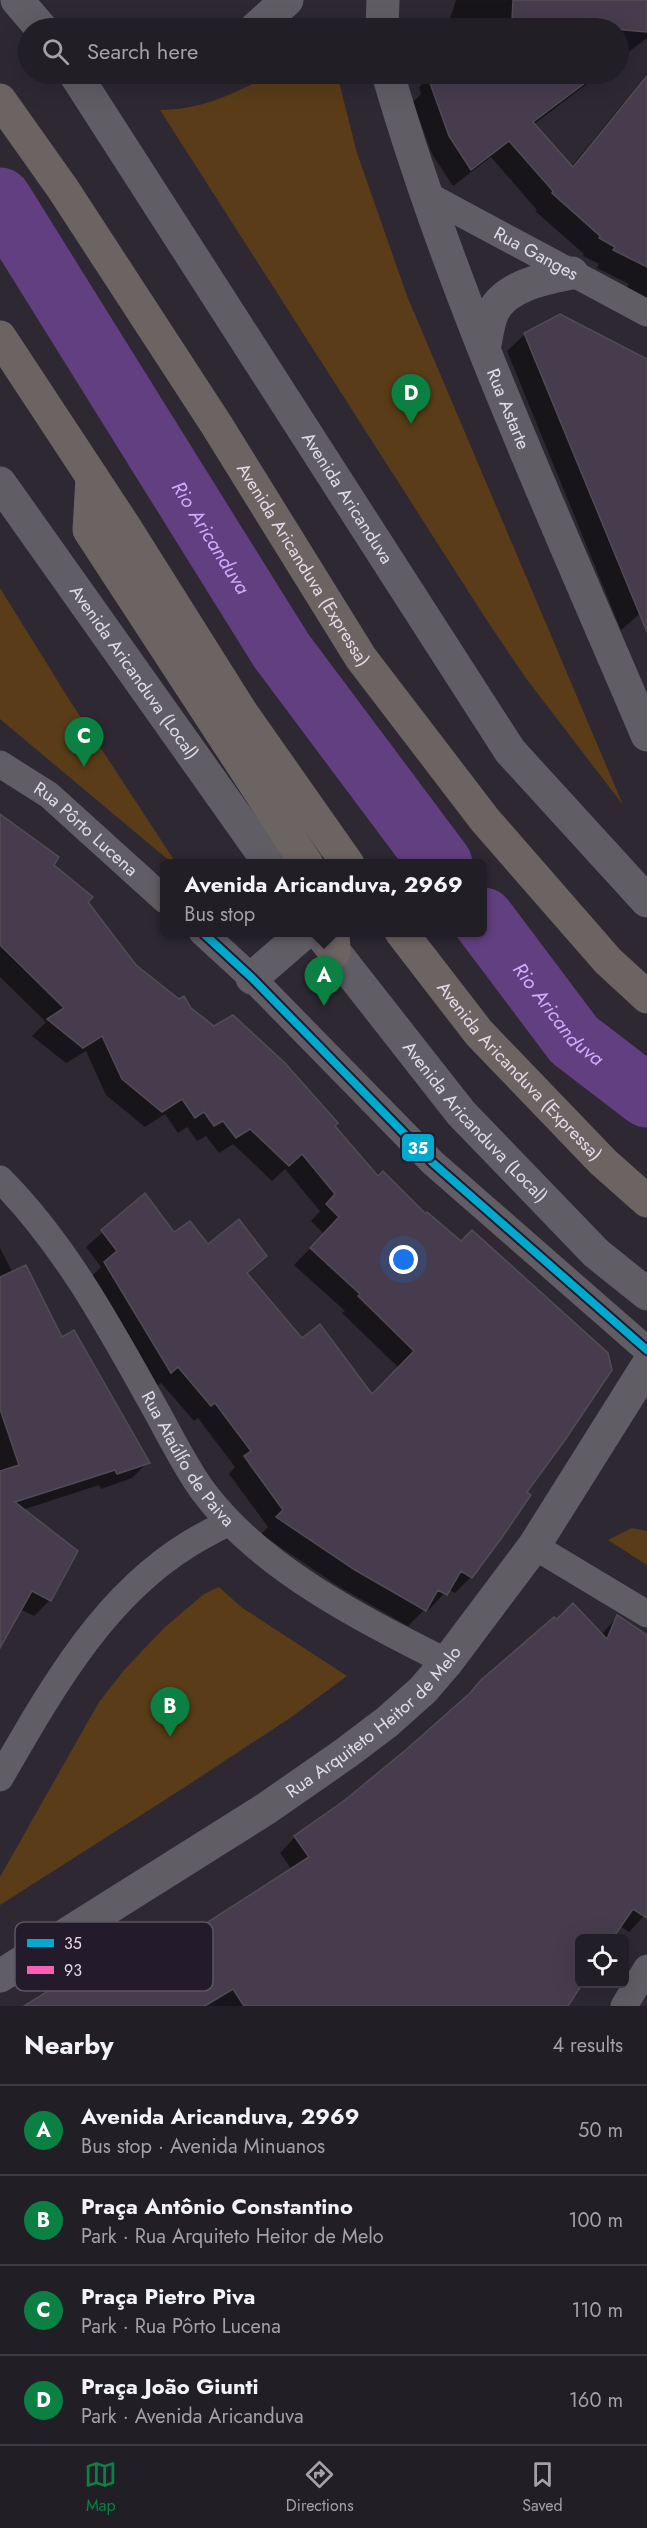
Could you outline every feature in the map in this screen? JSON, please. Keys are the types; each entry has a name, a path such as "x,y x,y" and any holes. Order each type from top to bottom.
{"highway":[{"name":"Avenida Aricanduva (Expressa)","path":"0,100 63,189 216,424 361,658 485,820 608,961 647,997"},
{"path":"0,337 243,713 345,859"},
{"path":"92,477 89,530 304,859"},
{"name":"Avenida Aricanduva (Expressa)","path":"404,937 479,1033 603,1162 647,1201"}],"main road":[{"path":"17,0 32,18"},
{"path":"267,18 287,0"},
{"path":"382,18 383,0"},
{"name":"Avenida Aricanduva","path":"81,84 510,751 647,901"},
{"name":"Rua Astarte","path":"391,84 426,194 484,349 647,735"},
{"path":"484,349 494,311 506,297 542,279 572,273"},
{"name":"Avenida Aricanduva (Local)","path":"0,483 266,859"},
{"path":"252,978 300,937"},
{"name":"Avenida Aricanduva (Local)","path":"329,939 461,1113 596,1253 647,1294"},
{"name":"Rua Arquiteto Heitor de Melo","path":"87,1922 346,1753 423,1690 447,1662 534,1546 647,1366"},
{"name":"Rua Arquiteto Heitor de Melo","path":"0,1976 15,1967"}],"street":[{"name":"Rua Ganges","path":"426,194 647,313"},
{"name":"Rua Pôrto Lucena","path":"0,764 48,795 160,896"},
{"path":"206,937 252,978 433,1163 647,1350"},
{"name":"Rua Ataúlfo de Paiva","path":"0,1179 18,1197 52,1240 118,1343 202,1490 229,1522 276,1563 383,1629 447,1662"},
{"path":"0,1778 46,1698 77,1651 119,1603 155,1568 188,1544 229,1522"},
{"path":"534,1546 647,1614"},
{"path":"624,2006 647,1968"}],"shaded area":[{"path":"252,84 340,84 357,153 407,296 623,805 525,677 484,616 160,110 204,104"},
{"path":"0,588 70,701 173,859 167,859 0,719"},
{"path":"632,1528 647,1531 647,1565 608,1540"},
{"path":"219,1587 241,1607 347,1676 290,1718 0,1905 0,1877 99,1702 125,1669 164,1628 204,1594"}],"building":[{"path":"513,0 647,0 647,32 629,30 629,18 512,18"},
{"path":"647,76 647,267 613,250 615,247 599,238 600,236 552,193 553,191 509,141 471,170 449,136 430,84 584,84 533,122 573,167"},
{"path":"560,314 647,359 647,632 524,333"},
{"path":"0,814 59,857 54,865 93,897 88,902 136,965 179,999 184,996 191,1008 214,1026 233,1015 285,1063 338,1123 335,1126 378,1176 383,1171 426,1214 427,1212 461,1241 472,1230 608,1353 612,1370 527,1492 531,1495 503,1536 472,1578 461,1571 447,1595 438,1590 426,1611 355,1570 276,1517 283,1510 244,1456 251,1451 215,1403 211,1406 178,1367 171,1373 104,1262 117,1251 101,1230 145,1193 174,1232 190,1221 208,1244 239,1219 267,1256 247,1273 302,1338 320,1324 372,1394 414,1351 358,1296 360,1294 310,1248 339,1217 326,1204 335,1194 302,1154 289,1166 250,1129 236,1138 223,1121 214,1126 204,1112 195,1118 182,1099 162,1112 122,1079 102,1036 83,1048 47,1019 64,1008 0,945"},
{"path":"26,1265 62,1337 74,1330 150,1463 117,1474 115,1470 15,1502 78,1551 51,1601 32,1591 0,1648 0,1471 19,1465 0,1409 0,1277"},
{"path":"573,1603 607,1639 617,1615 647,1635 647,1918 633,1909 616,1934 575,1934 575,1988 580,1988 568,2006 244,2006 233,1989 205,2006 24,2006 48,1991 213,1991 213,1922 208,1922 309,1857 294,1836 345,1800 408,1748 470,1693 481,1680 554,1617 557,1619"}],"waterway":[{"name":"Rio Aricanduva","path":"0,199 281,650 437,859"},
{"name":"Rio Aricanduva","path":"487,924 574,1040 647,1096"}],"transit line":[{"name":"35","path":"207,937 252,978 433,1163 647,1350"}],"place":[{"name":"Praça João Giunti","path":"411,424"},
{"name":"Praça Pietro Piva","path":"84,767"},
{"name":"Avenida Aricanduva, 2969","path":"324,1006"},
{"name":"Praça Antônio Constantino","path":"170,1737"}]}
